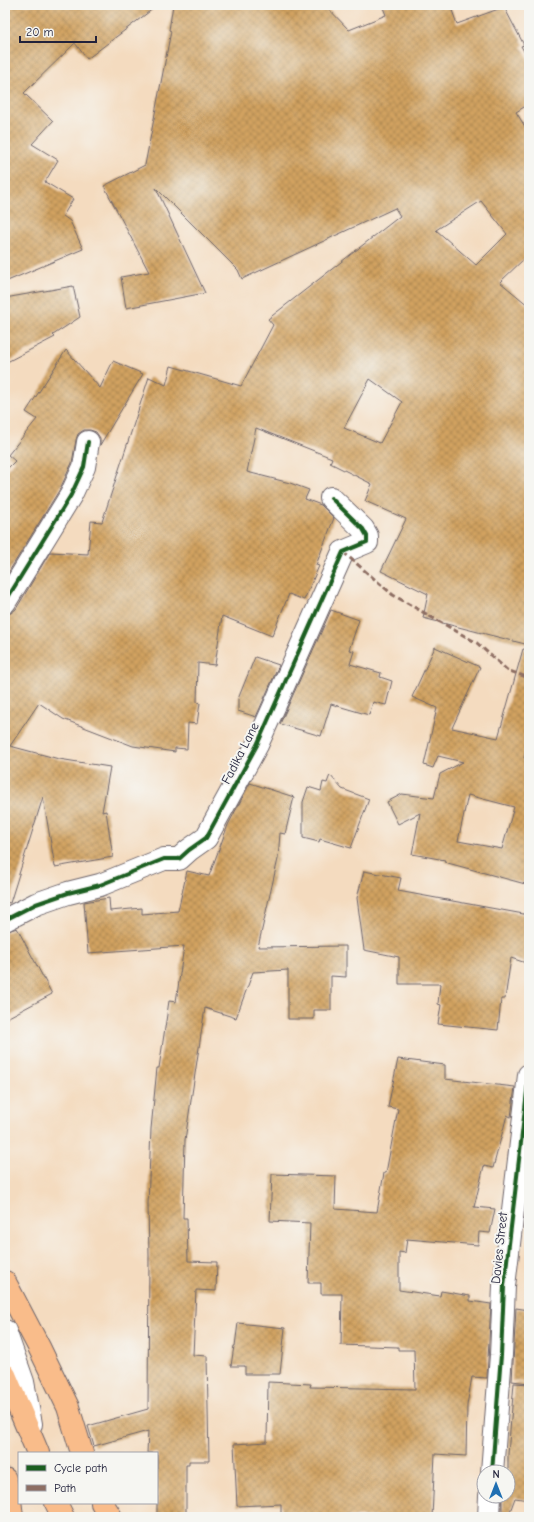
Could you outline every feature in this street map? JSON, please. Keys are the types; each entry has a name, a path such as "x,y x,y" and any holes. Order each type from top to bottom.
{"main road":[{"path":"8,1286 68,1408 82,1452"},
{"path":"5,1375 36,1449"},
{"path":"5,1479 9,1491 12,1517"},
{"path":"56,1504 63,1517"},
{"path":"103,1504 111,1517"}],"street":[{"path":"5,602 71,496 84,467 88,442"},
{"name":"Fadika Lane","path":"5,920 36,904 68,893 100,885 164,859 179,859 206,838 257,745 343,552 367,542 367,536 363,529 331,498"},
{"name":"Davies Street","path":"493,1464 501,1356 504,1286 529,1075"},
{"path":"5,1331 23,1382 36,1449"},
{"path":"489,1517 490,1504"}],"building":[{"path":"5,5 158,5 87,59 75,43 24,93 53,121 32,144 58,160 45,182 73,199 63,216 70,221 83,249 5,282"},
{"path":"173,5 325,5 349,30 386,15 382,5 450,5 457,24 504,7 524,45 521,46 529,60 529,104 516,112 529,133 529,260 526,257 500,282 529,306 529,645 423,618 428,594 381,571 406,519 365,501 372,484 330,463 332,458 256,428 247,472 290,483 309,490 305,499 321,505 334,518 316,565 319,566 304,600 289,594 272,636 222,616 215,665 198,663 197,702 200,703 197,724 188,723 187,749 175,748 175,752 133,746 63,719 39,703 10,746 59,759 110,767 102,812 106,811 113,857 55,867 43,797 10,903 5,902 5,614 11,613 16,609 50,552 88,554 91,521 102,522 149,377 166,385 171,366 241,386 273,325 268,319 400,216 395,208 242,279 238,270 156,188 205,293 126,308 121,277 149,272 104,186 145,165 171,31 169,30","holes":["481,201 507,234 476,265 436,230","370,379 402,402 380,443 344,428"]},
{"path":"73,286 80,317 53,335 55,337 5,363 5,298"},
{"path":"66,350 100,388 113,361 143,374 100,445 100,438 96,432 84,430 78,434 72,463 60,489 5,578 5,472 15,461 8,455 37,419 26,412"},
{"path":"331,610 359,620 349,650 354,651 350,664 381,673 380,677 392,681 386,705 373,702 369,715 331,704 321,736 280,724"},
{"path":"435,647 480,667 452,728 498,738 523,649 529,650 529,741 524,758 529,760 529,885 444,862 445,860 412,854 420,813 398,824 387,802 402,794 434,798 440,774 463,762 438,756 433,768 424,765 437,708 412,697","holes":["468,795 514,807 502,849 458,841"]},
{"path":"255,657 279,665 256,717 238,711 238,699"},
{"path":"330,775 342,789 369,799 351,848 320,839 319,842 303,838 303,802 308,787 321,791 323,782 327,783"},
{"path":"250,783 294,797 285,834 280,833 278,859 258,947 346,946 346,977 331,976 331,1010 314,1010 314,1019 288,1019 288,970 253,972 236,1018 205,1008 185,1140 183,1218 187,1218 188,1261 217,1262 216,1291 196,1290 193,1355 207,1356 209,1461 189,1461 189,1465 186,1465 186,1517 157,1517 158,1452 147,1452 148,1431 94,1446 88,1426 148,1409 148,1204 151,1129 157,1068 159,1068 169,1001 176,1002 184,946 88,953 84,902 109,898 110,911 142,908 142,914 178,911 187,871 209,876 228,825"},
{"path":"364,871 401,878 398,891 529,915 529,964 511,958 505,999 501,999 498,1030 438,1024 441,1005 438,1004 440,984 399,984 399,957 364,950 357,898"},
{"path":"17,928 52,994 5,1019 5,932"},
{"path":"398,1059 445,1065 445,1079 515,1087 511,1117 507,1115 493,1168 484,1166 474,1207 495,1209 490,1233 479,1232 478,1245 407,1239 405,1253 399,1252 399,1290 440,1296 441,1291 470,1296 470,1301 491,1304 487,1378 472,1377 467,1405 466,1456 435,1454 432,1517 281,1517 281,1504 237,1506 234,1444 267,1442 268,1382 311,1384 310,1387 415,1389 414,1350 398,1350 398,1347 341,1345 342,1294 321,1294 321,1283 308,1283 310,1223 270,1221 272,1174 336,1176 335,1209 377,1212 398,1109 388,1107"},
{"path":"516,1308 529,1310 529,1383 512,1381"},
{"path":"238,1323 285,1328 280,1374 245,1374 245,1366 231,1366"},
{"path":"514,1383 529,1384 529,1500 516,1498 516,1464 508,1464"},
{"path":"502,1504 513,1504 508,1517 502,1517"}],"marked path":[{"path":"343,552 393,595 477,643 507,670 529,678"}],"cycle path":[{"path":"5,602 71,495 84,467 88,442"},
{"path":"5,920 36,904 68,893 100,885 164,859 179,859 206,838 257,745 343,552 367,542 367,536 363,529 331,498"},
{"path":"493,1464 501,1355 504,1286 529,1075"}]}
